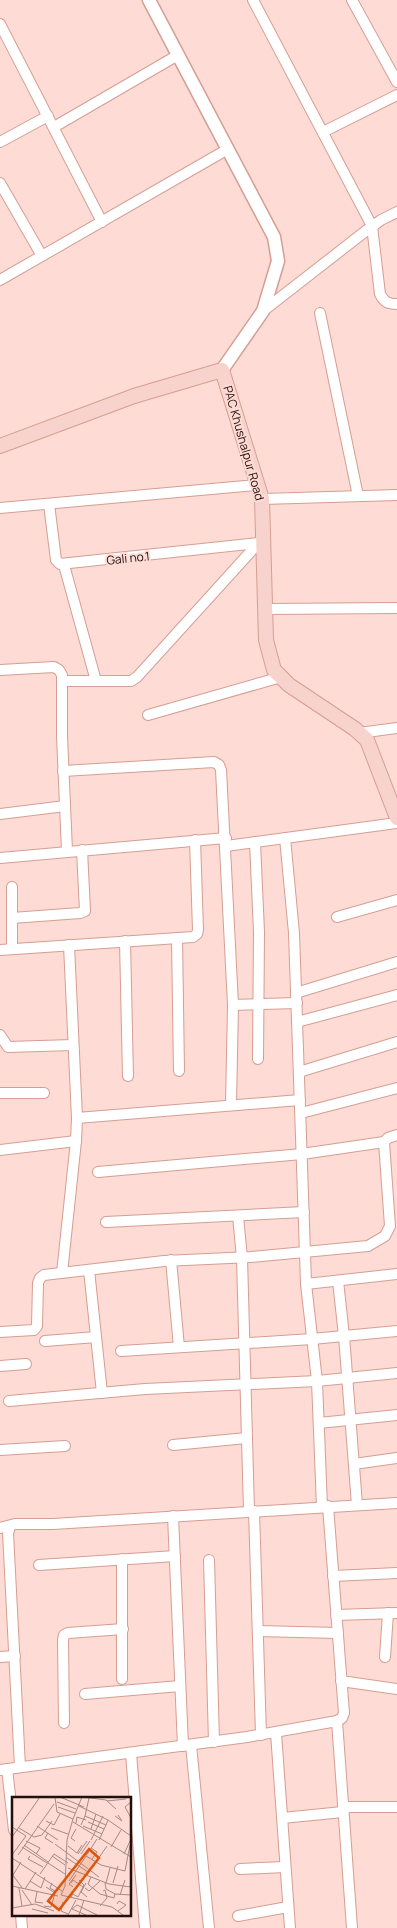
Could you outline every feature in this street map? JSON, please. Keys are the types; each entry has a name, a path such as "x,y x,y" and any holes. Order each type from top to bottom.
{"main road":[{"name":"PAC Khushalpur Road","path":"0,446 134,396 222,370 262,499 260,540 266,640 274,670 289,685 368,740 397,818"}],"street":[{"path":"149,0 274,237 278,250 278,261 262,311 222,370"},
{"path":"253,0 372,226 380,294 386,302 397,304"},
{"path":"352,0 397,82"},
{"path":"0,24 102,222"},
{"path":"54,127 178,55"},
{"path":"323,132 397,95"},
{"path":"0,142 48,116"},
{"path":"1,278 228,149"},
{"path":"0,183 42,256"},
{"path":"262,311 372,226 397,212"},
{"path":"320,313 358,496"},
{"path":"0,508 257,485"},
{"path":"262,499 397,496"},
{"path":"49,504 56,560 64,565 96,682"},
{"path":"62,681 131,681 260,540"},
{"name":"Gali no.1","path":"64,565 260,540"},
{"path":"265,609 397,608"},
{"path":"0,670 54,667 62,675 63,771 67,851"},
{"path":"148,715 281,677"},
{"path":"359,733 397,728"},
{"path":"63,771 214,762 219,765 221,770 226,842 233,1005 232,1104"},
{"path":"0,814 65,806"},
{"path":"0,858 195,840 255,842 397,823"},
{"path":"12,1819 3,1770 276,1733 337,1721 342,1718 344,1713 334,1576 325,1507 317,1381 306,1284 294,933 285,838"},
{"path":"0,950 193,937 198,930 195,840"},
{"path":"255,842 259,1003 258,1059"},
{"path":"12,918 80,914 85,911 82,850"},
{"path":"12,887 12,949"},
{"path":"337,917 397,900"},
{"path":"177,938 179,1071"},
{"path":"125,941 128,1076"},
{"path":"62,1273 77,1118 69,945"},
{"path":"233,1005 296,998 397,962"},
{"path":"297,1022 397,995"},
{"path":"0,1035 8,1047 73,1045"},
{"path":"299,1072 397,1042"},
{"path":"301,1113 397,1088"},
{"path":"0,1094 44,1093"},
{"path":"77,1118 300,1100"},
{"path":"98,1172 302,1154 384,1142 388,1138 397,1135"},
{"path":"0,1150 76,1142"},
{"path":"0,1332 34,1330 37,1326 38,1282 44,1275 171,1260 242,1258 368,1246 385,1236 390,1226 384,1142"},
{"path":"106,1222 304,1212"},
{"path":"238,1216 242,1258 247,1438 258,1631 261,1735"},
{"path":"171,1260 179,1348"},
{"path":"89,1270 102,1393"},
{"path":"306,1284 397,1274"},
{"path":"338,1281 357,1505"},
{"path":"121,1351 312,1339 397,1331"},
{"path":"45,1341 96,1336"},
{"path":"0,1366 26,1364"},
{"path":"9,1401 102,1393 317,1381 397,1373"},
{"path":"319,1423 397,1415"},
{"path":"173,1445 247,1438"},
{"path":"0,1450 65,1446"},
{"path":"354,1464 397,1458"},
{"path":"20,1767 8,1532 5,1527 15,1524 53,1524 397,1503"},
{"path":"173,1516 180,1686 209,1928"},
{"path":"39,1565 175,1556"},
{"path":"122,1559 122,1679"},
{"path":"209,1560 214,1742"},
{"path":"334,1576 397,1573"},
{"path":"336,1615 393,1613 385,1657"},
{"path":"64,1723 64,1635 68,1633 123,1629"},
{"path":"258,1631 338,1633"},
{"path":"0,1657 15,1656"},
{"path":"341,1680 397,1689"},
{"path":"85,1694 180,1686"},
{"path":"337,1721 352,1928"},
{"path":"276,1733 290,1928"},
{"path":"131,1753 145,1928"},
{"path":"282,1818 343,1810 397,1807"},
{"path":"240,1869 285,1867"},
{"path":"238,1916 288,1907"}]}
